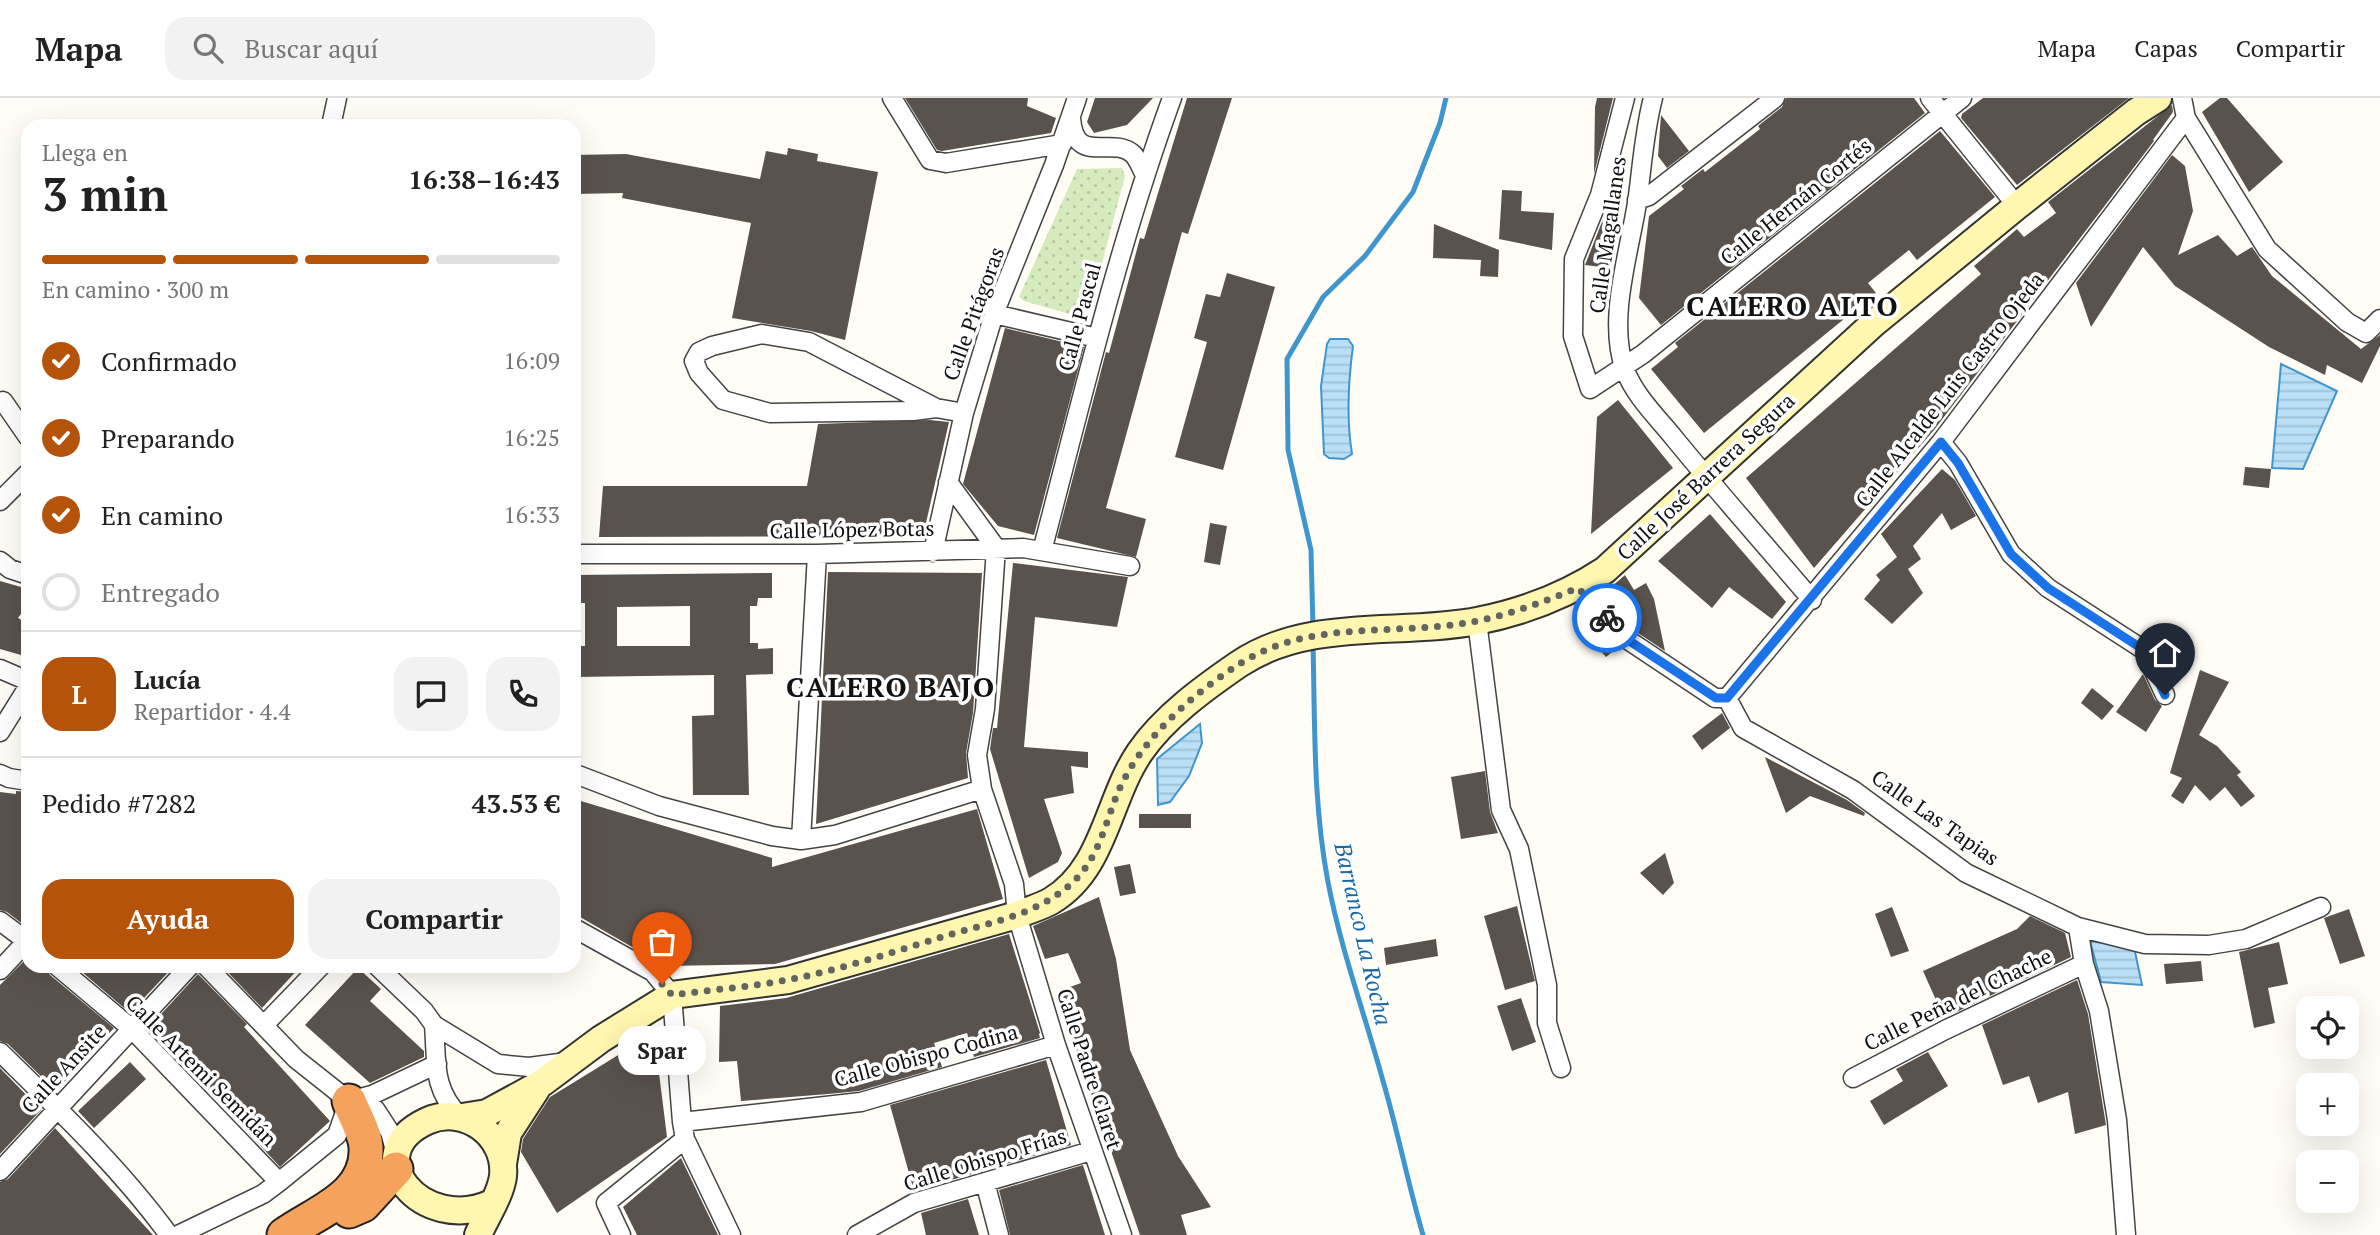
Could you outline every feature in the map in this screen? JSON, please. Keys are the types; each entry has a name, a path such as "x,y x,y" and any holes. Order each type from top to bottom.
{"highway":[{"path":"284,1235 351,1192 362,1173 366,1147 349,1101"},
{"path":"299,1235 363,1205 397,1163"}],"street":[{"path":"332,119 337,98"},
{"path":"892,98 930,160 946,163 1062,144"},
{"name":"Calle Pitágoras","path":"933,552 964,413 994,314 1054,165 1077,98"},
{"name":"Calle Pascal","path":"1042,551 1097,338 1144,173 1172,98"},
{"name":"Calle Hernán Cortés","path":"1625,98 1600,195 1574,259 1573,336 1590,389 1624,368 1962,98"},
{"name":"Calle Magallanes","path":"1653,98 1618,314 1624,368 1632,386 1812,600"},
{"path":"1637,200 1649,196 1775,98"},
{"path":"1930,98 2017,206"},
{"name":"Calle José Barrera Segura","path":"672,995 788,980 1017,915 1052,900 1079,876 1098,848 1124,781 1140,752 1164,725 1240,663 1291,640 1336,632 1477,621 1535,605 1578,588 1605,570 1873,324 2017,206 2136,112 2158,98"},
{"path":"2182,98 2186,118 2267,249 2347,322 2366,333 2380,319"},
{"path":"1071,116 1072,129 1078,141 1094,149"},
{"name":"Calle Alcalde Luis Castro Ojeda","path":"1727,698 1812,600 1941,442 2186,118"},
{"path":"1054,165 1072,153 1118,149 1133,154 1144,173"},
{"path":"994,314 1097,338"},
{"path":"936,408 913,411 771,413 723,400 699,373 694,361 699,352 712,346 762,334 808,342 936,408 964,413"},
{"path":"3,401 21,427"},
{"path":"1941,442 1958,463 2011,554 2048,588 2144,650 2165,695"},
{"path":"0,501 21,480"},
{"path":"948,482 996,548"},
{"name":"Calle Padre Claret","path":"996,548 985,709 977,755 982,789 1014,884 1017,915 1056,1045 1122,1235"},
{"name":"Calle López Botas","path":"581,554 817,554 1023,548 1130,566"},
{"path":"801,840 817,554"},
{"path":"0,561 10,569 21,573"},
{"path":"1578,588 1625,638 1716,698 1727,698"},
{"path":"1477,621 1501,810 1519,849 1546,985 1547,1023 1561,1068"},
{"path":"0,669 21,678"},
{"path":"0,732 21,698"},
{"name":"Calle Las Tapias","path":"1727,698 1743,728 1853,789 1966,873 2078,927 2145,944 2209,945 2246,939 2321,907"},
{"path":"0,774 21,780"},
{"path":"581,776 659,806 772,836 801,840 835,835 982,789"},
{"path":"0,921 21,936"},
{"path":"2078,927 2084,964 2099,1011 2118,1120 2126,1235"},
{"path":"581,932 653,972 672,995 684,1130 731,1235"},
{"path":"0,970 21,948"},
{"name":"Calle Peña del Chache","path":"1853,1078 1945,1030 2084,964"},
{"name":"Calle Artemi Semidán","path":"65,973 132,1029 279,1182"},
{"name":"Calle Ansite","path":"0,1171 184,973"},
{"path":"213,973 296,1059 349,1101 375,1109 390,1132 402,1193 421,1219 457,1222 480,1214 492,1203"},
{"path":"264,1025 314,973"},
{"path":"384,973 424,1011 434,1025 498,1065 529,1067 571,1062"},
{"path":"397,1163 403,1143 414,1130 427,1121 443,1116 461,1117 487,1112 542,1083 601,1039 672,995"},
{"path":"434,1025 438,1084 447,1103 461,1117 490,1134 499,1148 503,1164"},
{"name":"Calle Obispo Codina","path":"684,1130 861,1101 1056,1045"},
{"path":"0,1052 58,1109 152,1211 169,1235"},
{"path":"349,1101 372,1095 437,1064"},
{"path":"478,1235 502,1178 508,1133 521,1110 542,1083"},
{"path":"178,1235 263,1195 337,1135 349,1101"},
{"path":"621,1235 606,1203 684,1130"},
{"name":"Calle Obispo Frías","path":"857,1235 914,1203 1091,1151"},
{"path":"985,1182 999,1235"}],"green space":[{"path":"1122,168 1125,176 1092,301 1086,310 1076,316 1024,301 1019,297 1077,169"}],"water":[{"path":"1330,339 1348,339 1353,346 1348,400 1352,454 1344,459 1329,458 1324,454 1321,386"},
{"path":"2281,364 2337,391 2303,469 2272,468"},
{"path":"1200,724 1202,743 1189,776 1170,802 1158,805 1157,759"},
{"path":"2090,941 2134,947 2142,985 2101,982"}],"building":[{"path":"905,98 1028,98 1027,106 1056,118 1051,133 942,151 937,150"},
{"path":"1095,98 1153,98 1127,125 1094,133 1087,122"},
{"path":"1187,98 1232,98 1188,234 1182,232 1106,508 1146,519 1136,557 1057,538 1106,352 1109,353 1140,238 1144,239"},
{"path":"1597,98 1613,98 1594,174 1595,107"},
{"path":"1786,98 1914,98 1925,113 1661,325 1639,298 1649,216 1684,189 1681,186 1703,169 1705,172 1760,129 1758,126 1782,107"},
{"path":"1983,98 2129,98 2017,185 1961,118 1962,114"},
{"path":"2220,98 2227,98 2283,162 2249,192 2202,112"},
{"path":"2172,105 2173,112 2154,141 1934,430 1814,568 1746,478 1981,274 1974,266 2017,229 2024,237 2056,213 2048,202"},
{"path":"1661,115 1689,151 1667,168 1658,156"},
{"path":"1940,131 1995,197 1917,260 1909,250 1868,283 1876,293 1704,433 1651,369 1678,347 1675,343"},
{"path":"788,148 818,154 817,161 878,172 845,340 811,331 732,318 751,223 622,198 623,193 581,194 581,155 626,154 760,179 766,151 787,155"},
{"path":"2172,155 2185,166 2193,211 2178,255 2218,235 2237,256 2252,247 2272,276 2361,349 2380,335 2380,346 2362,383 2327,365 2325,375 2269,347 2175,286 2143,247 2091,327 2076,283"},
{"path":"1618,170 1624,171 1609,268 1585,265 1611,199"},
{"path":"1502,190 1522,191 1521,211 1554,213 1552,250 1499,239"},
{"path":"1434,224 1499,250 1498,277 1480,276 1481,260 1433,258"},
{"path":"1227,273 1275,287 1223,470 1175,457 1207,342 1194,338 1206,294 1220,297"},
{"path":"1005,328 1084,347 1034,535 998,526 963,484"},
{"path":"1618,400 1673,468 1591,534 1597,417"},
{"path":"930,420 949,422 923,536 599,537 603,486 807,486 818,424"},
{"path":"2245,467 2271,469 2269,488 2243,485"},
{"path":"1942,469 1955,480 1976,516 1951,530 1942,513 1913,546 1921,559 1908,569 1923,593 1892,624 1864,599 1880,580 1876,575 1897,557 1881,534"},
{"path":"1710,514 1786,602 1772,619 1729,587 1712,608 1658,561"},
{"path":"1210,523 1227,526 1220,565 1204,562"},
{"path":"1013,563 1128,577 1117,627 1035,617 1024,747 1088,752 1088,768 1071,766 1074,793 1044,799 1062,853 1058,862 1029,878 990,749 993,728 997,728"},
{"path":"828,572 982,573 973,713 966,753 968,778 816,824"},
{"path":"772,573 772,598 758,598 757,606 750,606 750,643 758,643 758,649 773,648 773,674 746,675 749,795 693,795 692,716 714,715 714,675 581,677 581,646 585,646 585,603 581,603 581,575","holes":["690,606 690,646 617,646 617,607"]},
{"path":"1625,575 1634,590 1646,583 1654,599 1665,651 1632,629 1601,596"},
{"path":"0,581 21,587 21,614 18,618 21,620 21,655 0,649"},
{"path":"1594,621 1618,647 1606,657 1583,630"},
{"path":"2160,654 2187,665 2173,686 2160,657"},
{"path":"2200,670 2229,682 2199,735 2217,746 2241,772 2237,775 2255,796 2241,807 2225,787 2210,801 2195,785 2183,804 2171,796 2182,778 2170,773"},
{"path":"2143,674 2155,700 2162,706 2146,732 2116,712"},
{"path":"2092,688 2114,706 2102,720 2081,703"},
{"path":"1722,713 1730,728 1702,750 1692,736"},
{"path":"1765,757 1847,800 1865,813 1864,816 1810,796 1786,813"},
{"path":"1485,771 1490,812 1498,833 1461,839 1451,777"},
{"path":"16,791 21,791 21,923 0,910 0,792 16,794"},
{"path":"581,801 772,858 772,867 977,809 1003,899 775,964 665,966 581,918"},
{"path":"1139,814 1191,814 1191,828 1139,828"},
{"path":"1665,853 1674,883 1663,895 1640,873"},
{"path":"1130,864 1136,893 1120,896 1114,867"},
{"path":"1099,897 1116,959 1130,1050 1178,1156 1211,1207 1181,1215 1187,1235 1140,1235 1056,992 1081,983 1068,953 1045,959 1033,926"},
{"path":"1517,906 1535,981 1505,990 1484,916"},
{"path":"1892,907 1909,951 1891,957 1875,914"},
{"path":"2349,909 2365,956 2340,964 2324,918"},
{"path":"2030,916 2065,933 2071,957 1944,1018 1923,971 2017,929"},
{"path":"1009,934 1040,1038 974,1057 967,1033 934,1043 942,1067 859,1091 741,1101 737,1061 719,1062 720,1006 786,998"},
{"path":"1436,939 1438,956 1386,965 1384,948"},
{"path":"2279,942 2288,984 2268,988 2275,1023 2254,1028 2239,952"},
{"path":"2201,961 2203,981 2166,984 2164,964"},
{"path":"21,964 21,973 49,973 114,1028 56,1091 8,1044 0,1041 0,985"},
{"path":"83,973 167,973 130,1013"},
{"path":"229,973 294,973 262,1008"},
{"path":"353,973 363,973 381,989 370,1001 424,1051 424,1057 370,1083 305,1025"},
{"path":"198,974 247,1024 244,1027 330,1121 280,1167 150,1026"},
{"path":"2077,980 2088,1014 2106,1125 2075,1134 2068,1092 2038,1103 2029,1076 2003,1085 1982,1025"},
{"path":"1521,998 1536,1042 1512,1051 1497,1006"},
{"path":"654,1033 667,1137 557,1213 521,1152 523,1139 550,1097"},
{"path":"1928,1052 1948,1086 1884,1125 1870,1101 1903,1081 1896,1069"},
{"path":"1046,1060 1071,1145 914,1191 890,1105"},
{"path":"130,1062 146,1079 94,1128 78,1111"},
{"path":"0,1068 41,1110 0,1154"},
{"path":"55,1128 153,1235 0,1235 0,1182 8,1179"},
{"path":"681,1158 718,1235 637,1235 623,1207"},
{"path":"1083,1165 1105,1235 1010,1235 999,1190"},
{"path":"968,1199 979,1235 926,1235 921,1213"}],"waterway":[{"name":"Barranco La Rocha","path":"1313,628 1311,550 1288,450 1287,359 1323,297 1365,256 1413,192 1440,123 1446,98"},
{"name":"Barranco La Rocha","path":"1313,644 1317,794 1328,882 1423,1235"}],"way so far":[{"path":"662,984 672,995 788,980 1017,915 1052,900 1079,876 1098,848 1119,790 1140,752 1164,725 1240,663 1291,640 1336,632 1477,621 1535,605 1578,588 1607,618"}],"place":[{"name":"Spar","path":"662,984"}],"district":[{"name":"CALERO ALTO","path":"1793,306"},
{"name":"CALERO BAJO","path":"891,687"}],"route":[{"path":"1607,618 1625,638 1716,698 1727,698 1812,600 1941,442 1958,463 2011,554 2048,588 2144,650 2165,695"}]}
